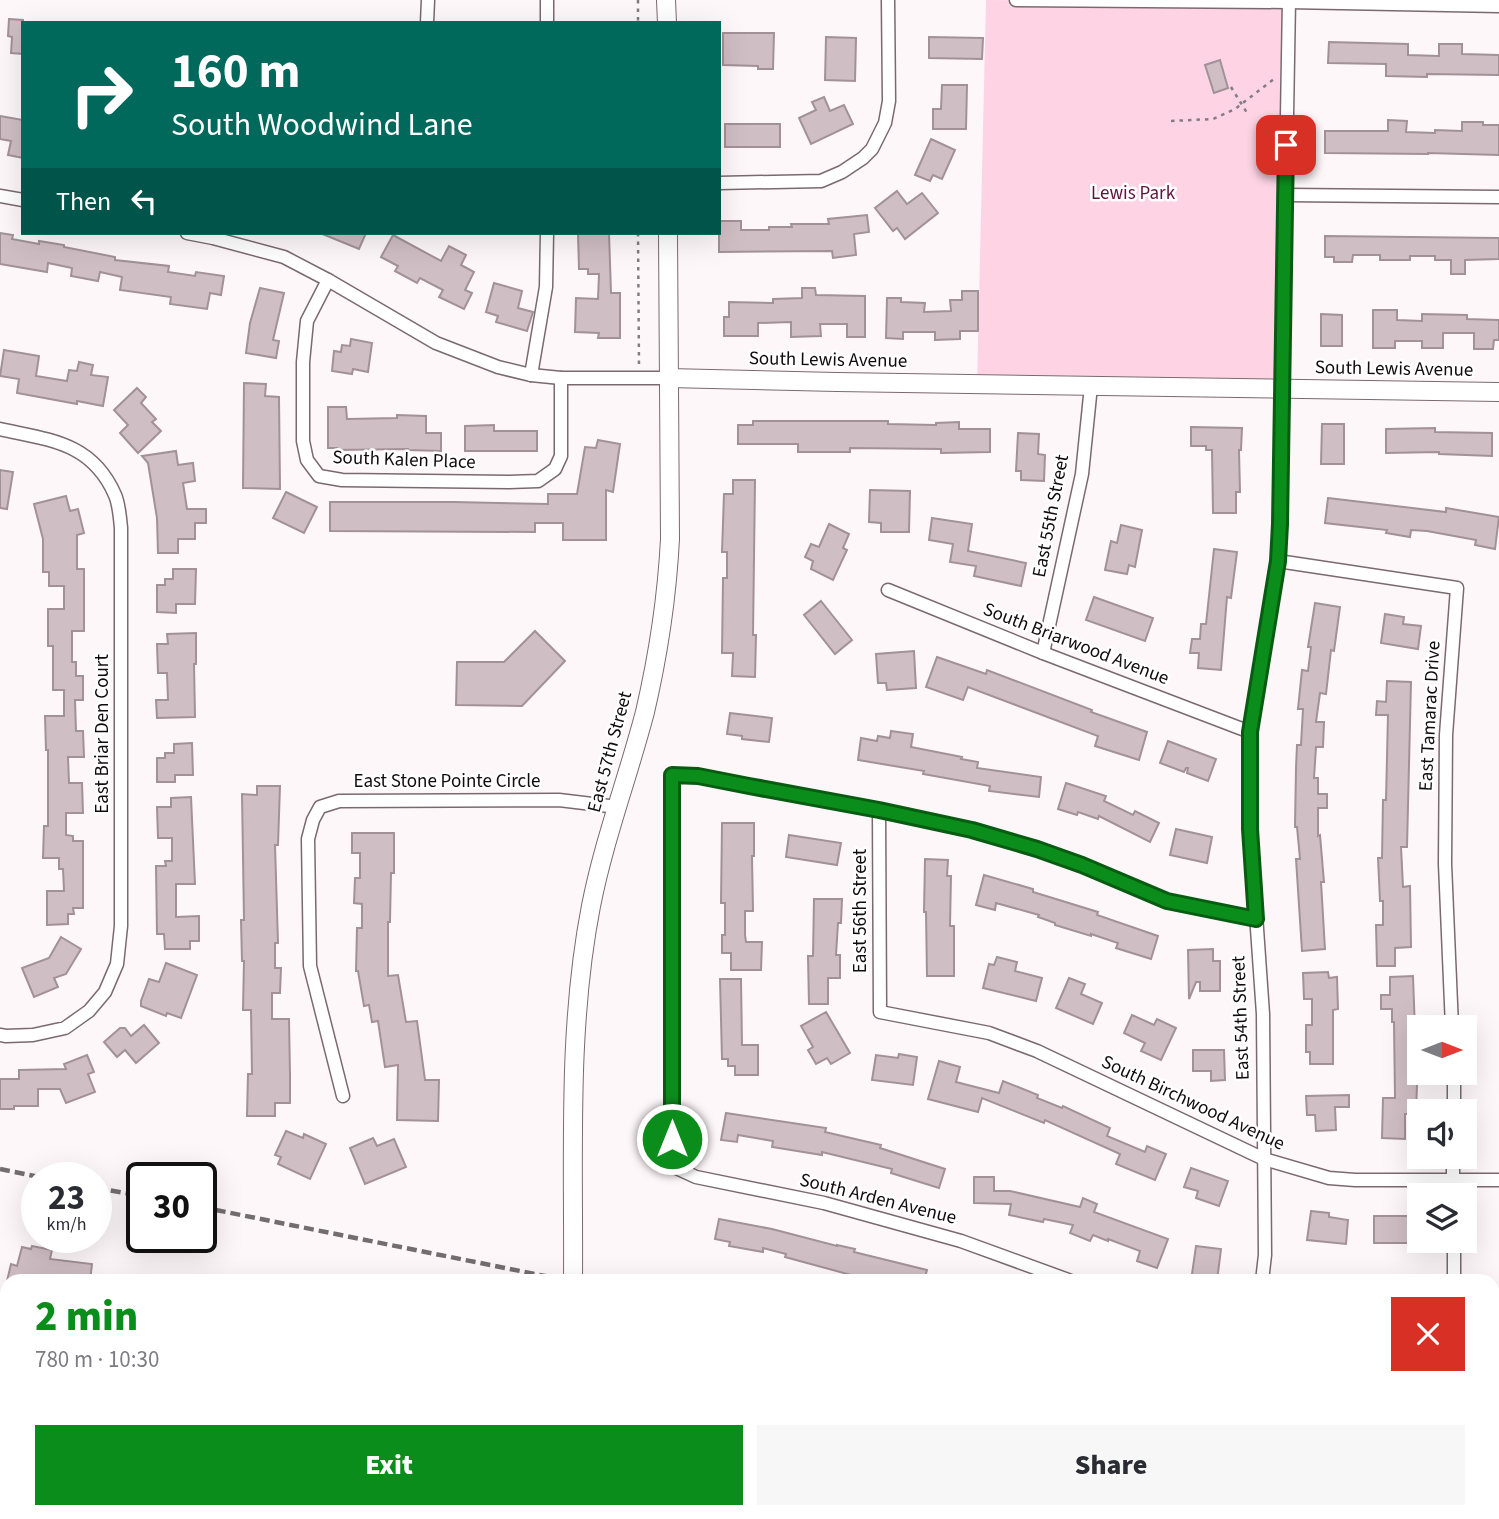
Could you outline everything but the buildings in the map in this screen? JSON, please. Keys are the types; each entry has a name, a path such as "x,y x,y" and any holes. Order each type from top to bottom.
{"main road":[{"path":"666,0 667,21"},
{"name":"East 57th Street","path":"573,1274 575,1057 585,943 592,904 652,678 669,567 668,235"},
{"name":"South Lewis Avenue","path":"668,378 1499,392"}],"street":[{"path":"428,0 428,21"},
{"path":"547,0 547,21"},
{"path":"721,183 821,181 842,172 872,149 885,123 889,101 888,0"},
{"path":"1016,0 1457,2 1499,6"},
{"name":"East 54th Street","path":"1263,1274 1265,1255 1263,1014 1250,829 1250,732 1278,561 1280,524 1289,1"},
{"path":"1286,195 1499,197"},
{"path":"0,196 21,200"},
{"name":"South Lewis Avenue","path":"195,235 284,257 436,343 498,367 561,379 668,378"},
{"path":"531,375 546,287 547,235"},
{"name":"South Kalen Place","path":"328,280 307,321 303,362 303,441 307,460 319,476 342,480 538,481 555,469 561,456 561,379"},
{"name":"East 55th Street","path":"1043,653 1082,474 1091,386"},
{"name":"East Briar Den Court","path":"0,429 59,442 79,451 101,471 116,496 121,528 121,926 117,964 104,992 89,1011 65,1028 33,1035 0,1035"},
{"name":"East Tamarac Drive","path":"1278,561 1457,588 1446,748 1445,864 1451,1015"},
{"name":"South Briarwood Avenue","path":"888,590 1250,732"},
{"name":"South Arden Avenue","path":"879,810 698,776 672,775 672,1166 696,1177 824,1203 961,1241 1053,1274"},
{"name":"East Stone Pointe Circle","path":"342,1096 310,966 308,838 320,807 339,801 559,800 617,807"},
{"path":"879,810 972,830 1037,849 1167,901 1256,919"},
{"name":"East 56th Street","path":"879,810 880,1012"},
{"name":"South Birchwood Avenue","path":"880,1012 989,1033 1037,1051 1264,1159 1329,1178 1499,1180"},
{"path":"1453,1169 1453,1180"},
{"path":"1454,1253 1454,1274"}],"path":[{"path":"638,0 638,21"},
{"path":"1171,121 1213,119 1241,105 1287,69"},
{"path":"1231,87 1247,113"},
{"path":"638,235 639,378"}],"green space":[{"name":"Lewis Park","path":"986,0 1288,2 1282,389 977,384"}],"railway":[{"path":"0,1169 21,1173"},
{"path":"112,1191 126,1193"},
{"path":"217,1210 535,1274"}],"route":[{"path":"672,1139 672,775 698,776 972,830 1082,865 1167,901 1256,919 1250,829 1250,732 1278,561 1286,145"}]}
